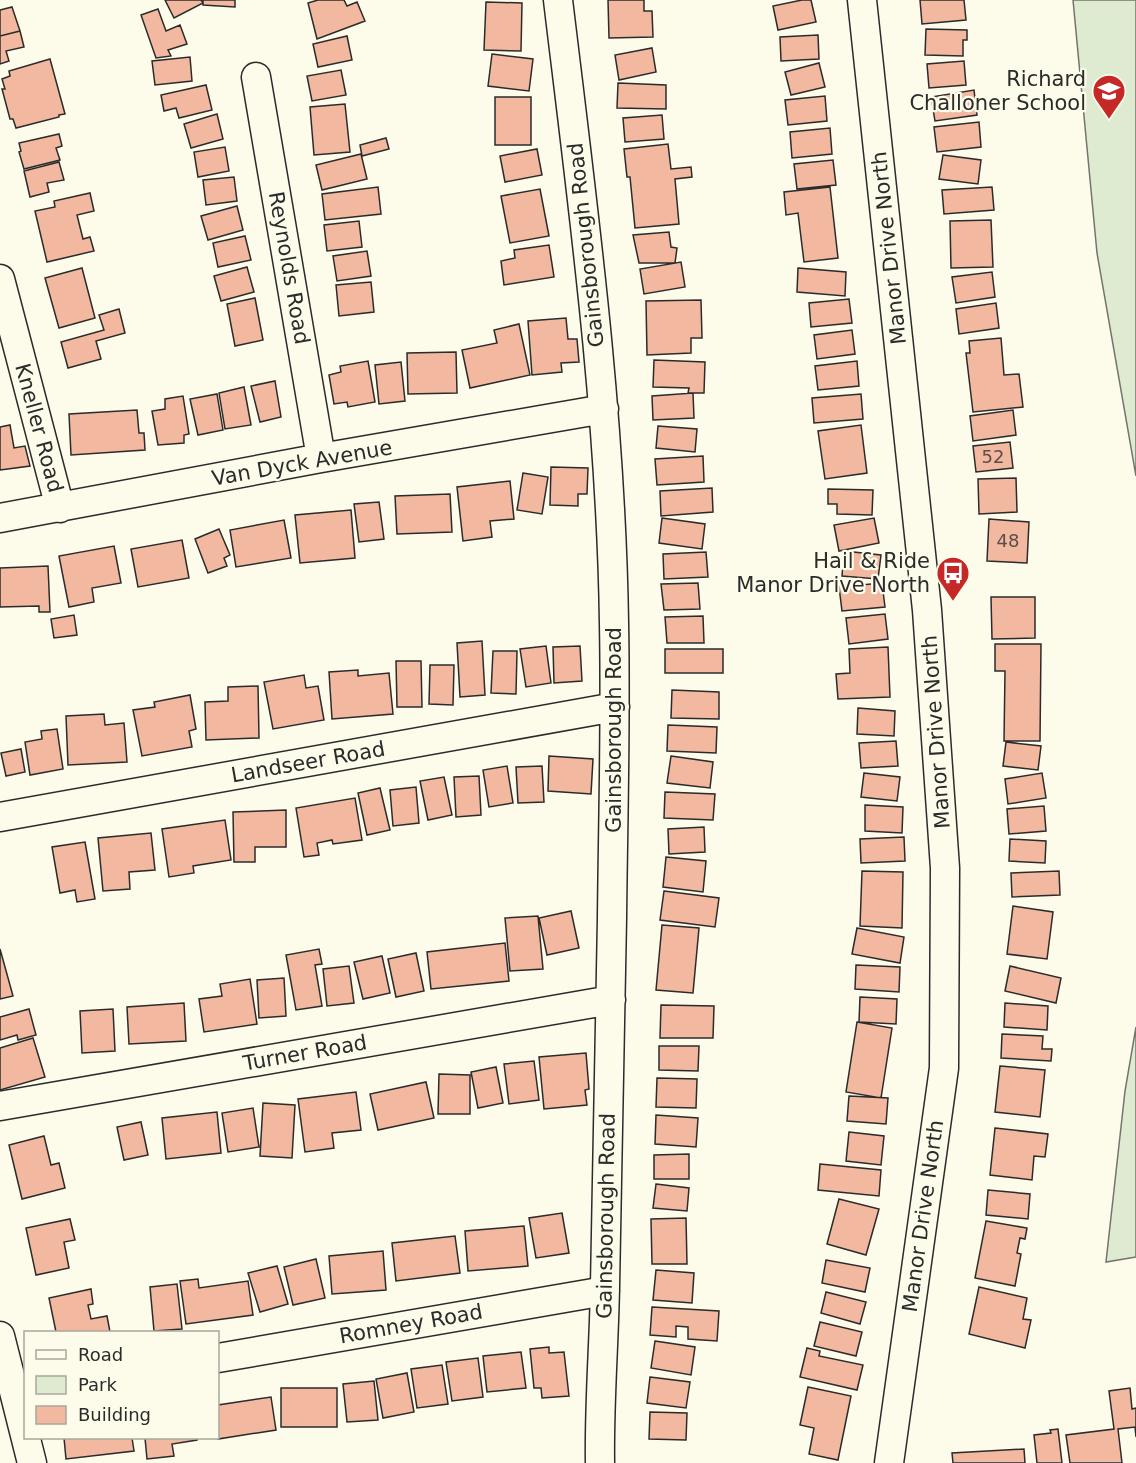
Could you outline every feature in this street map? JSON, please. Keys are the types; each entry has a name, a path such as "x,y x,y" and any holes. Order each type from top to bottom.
{"street":[{"name":"Gainsborough Road","path":"558,0 588,250 604,409 614,618 611,1000 605,1291 599,1428 600,1463"},
{"name":"Manor Drive North","path":"862,0 927,610 945,868 944,1068 889,1463"},
{"name":"Reynolds Road","path":"256,77 321,458"},
{"name":"Kneller Road","path":"0,279 60,508"},
{"name":"Van Dyck Avenue","path":"0,518 321,458 604,409"},
{"name":"Landseer Road","path":"0,817 615,707"},
{"name":"Turner Road","path":"0,1106 611,1000"},
{"name":"Romney Road","path":"219,1358 605,1291"},
{"path":"0,1336 20,1392 24,1416"},
{"path":"28,1439 32,1463"}],"green space":[{"name":"Richard Challoner School","path":"1073,0 1136,0 1136,476 1097,253"},
{"path":"1136,1027 1136,1257 1106,1262 1125,1091"}],"building":[{"path":"165,0 201,0 203,3 174,18"},
{"path":"203,0 235,0 235,7 203,5"},
{"path":"318,0 344,0 347,6 357,2 365,21 317,39 308,3"},
{"path":"608,0 644,0 644,11 652,11 653,37 609,38"},
{"path":"811,0 816,22 778,30 773,6"},
{"path":"920,0 964,0 966,20 922,24"},
{"path":"486,2 522,3 521,51 484,50"},
{"path":"12,7 20,31 0,36 0,10"},
{"path":"158,9 166,31 180,25 187,44 168,50 171,56 156,58 141,15"},
{"path":"926,29 967,30 967,40 963,40 963,56 925,55"},
{"path":"20,31 24,47 6,51 9,61 0,64 0,36"},
{"path":"818,35 819,59 781,61 780,37"},
{"path":"347,36 352,60 318,67 313,44"},
{"path":"652,48 656,72 619,80 615,55"},
{"path":"492,54 533,59 529,91 488,86"},
{"path":"190,57 192,81 155,85 152,61"},
{"path":"50,59 65,114 16,128 13,119 10,119 2,89 5,89 2,79 10,76 9,71"},
{"path":"964,61 966,85 929,88 927,64"},
{"path":"819,63 825,87 791,95 785,72"},
{"path":"341,70 346,95 312,101 307,76"},
{"path":"618,83 666,85 666,109 617,108"},
{"path":"206,85 212,110 179,118 176,108 164,111 161,95"},
{"path":"974,90 977,115 935,121 931,97"},
{"path":"825,96 827,121 788,125 785,100"},
{"path":"495,97 531,97 531,145 495,145"},
{"path":"345,104 350,152 314,155 310,107"},
{"path":"217,114 223,139 191,148 184,124"},
{"path":"662,115 664,139 625,142 623,118"},
{"path":"979,122 981,147 937,152 934,127"},
{"path":"830,128 832,154 792,158 790,132"},
{"path":"59,134 62,146 56,148 60,160 24,169 19,143"},
{"path":"386,138 389,149 362,156 360,145"},
{"path":"668,144 671,169 691,167 692,177 675,179 679,224 635,228 630,177 627,177 624,149"},
{"path":"225,147 229,171 198,177 194,152"},
{"path":"537,149 542,175 505,182 500,156"},
{"path":"361,154 367,179 322,190 316,165"},
{"path":"943,155 981,160 978,184 939,179"},
{"path":"833,160 836,185 797,189 794,164"},
{"path":"59,162 64,180 47,183 49,192 30,197 24,171"},
{"path":"234,177 237,201 206,205 203,180"},
{"path":"378,187 381,214 325,220 322,194"},
{"path":"830,187 838,258 804,262 798,213 786,215 784,192"},
{"path":"992,187 994,210 944,214 942,190"},
{"path":"540,189 549,236 510,243 501,196"},
{"path":"90,193 94,211 77,215 83,239 90,237 94,251 47,262 35,211 55,207 54,201"},
{"path":"237,206 243,230 208,240 201,216"},
{"path":"991,220 993,267 951,268 950,221"},
{"path":"359,221 362,247 327,251 324,225"},
{"path":"669,232 671,247 677,248 675,263 639,263 633,235"},
{"path":"245,236 251,260 218,267 213,243"},
{"path":"549,245 554,277 504,285 501,261 515,258 514,250"},
{"path":"367,251 371,276 337,281 333,256"},
{"path":"681,262 685,287 644,294 640,269"},
{"path":"247,267 254,292 221,301 214,276"},
{"path":"82,268 95,318 59,328 45,278"},
{"path":"798,268 846,272 845,296 797,292"},
{"path":"992,272 995,297 956,303 952,277"},
{"path":"371,282 374,312 339,316 336,285"},
{"path":"255,298 263,340 235,346 227,304"},
{"path":"849,299 852,323 811,327 809,303"},
{"path":"701,300 702,338 691,338 691,353 647,355 646,301"},
{"path":"996,303 999,328 959,334 956,309"},
{"path":"119,309 125,333 96,341 101,359 68,368 61,342 104,330 99,315"},
{"path":"566,318 568,339 577,339 579,362 561,363 562,372 532,375 528,321"},
{"path":"519,324 530,375 470,388 462,350 497,343 494,330"},
{"path":"852,330 855,354 817,359 814,335"},
{"path":"1001,338 1004,375 1019,374 1023,407 973,412 966,353 970,353 969,341"},
{"path":"456,352 457,393 408,394 407,353"},
{"path":"654,360 705,362 704,393 688,393 689,388 653,387"},
{"path":"368,361 375,402 348,407 347,402 334,404 329,375 341,372 340,366"},
{"path":"857,361 859,386 818,390 815,366"},
{"path":"401,362 405,401 379,404 375,365"},
{"path":"275,381 281,417 260,422 251,386"},
{"path":"244,387 251,425 225,429 219,393"},
{"path":"693,393 694,418 653,420 652,396"},
{"path":"217,394 223,430 198,435 190,399"},
{"path":"861,394 863,419 814,423 812,398"},
{"path":"183,396 189,434 184,435 184,443 158,445 152,411 165,409 165,399"},
{"path":"137,410 139,433 144,433 145,450 71,455 69,414"},
{"path":"1013,410 1016,435 973,441 970,416"},
{"path":"10,425 14,448 25,446 30,466 0,470 0,427"},
{"path":"861,425 867,473 825,479 818,431"},
{"path":"658,426 697,429 695,452 656,448"},
{"path":"1010,442 1013,468 976,472 973,446"},
{"path":"703,456 704,482 657,485 655,459"},
{"path":"551,467 588,468 587,494 578,494 578,506 550,505"},
{"path":"523,473 548,477 542,514 517,510"},
{"path":"1016,478 1017,512 979,514 978,479"},
{"path":"510,481 514,519 490,521 492,537 463,541 457,487"},
{"path":"712,488 713,512 661,516 660,491"},
{"path":"828,489 873,490 872,515 837,514 837,504 828,504"},
{"path":"450,494 452,532 397,534 395,496"},
{"path":"379,502 384,539 359,542 354,504"},
{"path":"351,510 355,558 300,563 295,515"},
{"path":"662,518 705,524 702,549 659,543"},
{"path":"874,518 879,543 839,551 834,525"},
{"path":"989,519 1029,522 1027,563 987,561"},
{"path":"284,520 291,558 236,567 230,530"},
{"path":"219,529 230,555 224,558 227,566 208,573 195,539"},
{"path":"182,540 189,578 138,587 131,549"},
{"path":"114,546 121,583 92,588 94,602 69,607 59,556"},
{"path":"844,551 881,555 878,579 842,576"},
{"path":"706,552 708,577 664,579 663,554"},
{"path":"48,566 50,612 39,612 39,606 0,607 0,568"},
{"path":"698,583 700,609 664,610 661,584"},
{"path":"882,583 885,607 842,611 839,587"},
{"path":"991,597 1035,597 1035,638 992,639"},
{"path":"885,614 888,639 849,644 846,618"},
{"path":"74,615 77,635 54,638 51,619"},
{"path":"703,616 704,643 667,643 665,617"},
{"path":"482,641 485,695 460,697 457,643"},
{"path":"995,644 1041,644 1040,741 1004,741 1005,671 995,671"},
{"path":"546,646 551,683 526,687 520,649"},
{"path":"580,646 582,681 554,683 553,647"},
{"path":"888,647 890,697 838,699 836,674 850,673 849,649"},
{"path":"665,649 723,649 723,673 665,673"},
{"path":"493,651 517,651 516,694 491,693"},
{"path":"396,661 421,661 422,707 397,707"},
{"path":"430,665 454,665 453,705 429,704"},
{"path":"358,670 358,676 389,673 393,714 332,719 329,672"},
{"path":"304,675 306,688 318,686 324,720 273,729 264,682"},
{"path":"258,686 259,738 206,740 205,702 228,701 228,687"},
{"path":"672,690 719,692 719,719 671,718"},
{"path":"190,695 196,729 189,731 192,747 142,756 133,710 155,707 154,702"},
{"path":"858,708 895,711 894,736 857,734"},
{"path":"104,714 105,725 124,723 127,762 68,765 66,716"},
{"path":"668,725 717,727 716,753 667,751"},
{"path":"57,729 63,769 30,775 25,742 42,739 41,731"},
{"path":"896,741 898,766 861,768 859,743"},
{"path":"1006,742 1041,746 1038,770 1003,766"},
{"path":"21,749 25,772 6,776 1,753"},
{"path":"549,756 593,759 591,794 548,791"},
{"path":"671,756 713,762 710,788 667,783"},
{"path":"507,766 513,803 489,807 483,770"},
{"path":"542,766 544,802 518,803 516,767"},
{"path":"864,773 900,777 897,801 861,797"},
{"path":"1042,773 1046,798 1008,804 1005,779"},
{"path":"479,776 481,815 456,817 454,777"},
{"path":"444,777 452,815 428,820 420,781"},
{"path":"416,787 419,823 393,826 390,790"},
{"path":"380,788 390,830 367,835 358,793"},
{"path":"665,792 715,794 713,820 664,818"},
{"path":"355,798 362,840 333,844 332,840 317,843 319,855 304,857 296,808"},
{"path":"865,805 903,807 902,833 865,831"},
{"path":"1044,806 1046,831 1009,834 1007,809"},
{"path":"286,810 286,847 255,847 255,862 234,862 233,812"},
{"path":"225,820 231,860 193,866 194,873 169,877 162,829"},
{"path":"704,827 705,852 669,854 668,829"},
{"path":"151,833 155,870 129,872 130,889 103,891 98,838"},
{"path":"904,837 905,861 861,863 860,839"},
{"path":"1010,839 1046,841 1045,863 1009,861"},
{"path":"85,842 95,899 77,902 75,890 60,893 52,847"},
{"path":"666,857 706,861 703,892 663,887"},
{"path":"862,871 903,872 902,928 860,926"},
{"path":"1059,871 1060,895 1012,897 1011,873"},
{"path":"664,891 719,898 715,927 660,920"},
{"path":"1013,906 1053,912 1047,959 1007,954"},
{"path":"571,911 579,948 547,955 539,918"},
{"path":"538,916 543,969 510,971 505,918"},
{"path":"662,925 699,928 693,993 656,990"},
{"path":"857,928 904,937 900,963 852,954"},
{"path":"505,943 509,981 431,989 427,952"},
{"path":"0,949 13,996 0,999"},
{"path":"319,949 322,964 315,965 322,1006 296,1010 286,955"},
{"path":"416,953 424,991 396,997 388,959"},
{"path":"382,956 390,993 363,999 354,962"},
{"path":"856,965 900,967 899,992 855,989"},
{"path":"349,966 354,1003 327,1006 323,969"},
{"path":"1010,966 1061,978 1056,1003 1005,991"},
{"path":"284,978 286,1016 259,1018 257,980"},
{"path":"250,979 257,1024 204,1032 199,999 222,996 220,984"},
{"path":"860,997 897,999 896,1024 859,1022"},
{"path":"184,1003 186,1041 129,1044 127,1007"},
{"path":"1005,1003 1048,1006 1047,1030 1004,1027"},
{"path":"661,1005 714,1006 713,1038 660,1038"},
{"path":"29,1009 36,1035 18,1040 17,1035 0,1040 0,1017"},
{"path":"113,1009 115,1051 82,1053 80,1011"},
{"path":"857,1022 892,1028 881,1098 846,1092"},
{"path":"1002,1034 1043,1036 1042,1049 1052,1049 1051,1061 1001,1058"},
{"path":"33,1038 45,1077 0,1090 0,1048"},
{"path":"659,1046 699,1046 698,1071 659,1070"},
{"path":"586,1053 589,1089 585,1090 587,1105 544,1109 539,1057"},
{"path":"534,1061 539,1100 509,1104 504,1064"},
{"path":"1000,1066 1045,1070 1040,1117 995,1112"},
{"path":"496,1067 503,1103 478,1108 471,1072"},
{"path":"439,1074 470,1075 470,1114 438,1114"},
{"path":"657,1078 697,1079 696,1108 656,1107"},
{"path":"426,1082 434,1118 378,1130 370,1094"},
{"path":"356,1092 361,1130 332,1133 334,1148 305,1152 298,1099"},
{"path":"849,1096 888,1098 886,1124 847,1121"},
{"path":"263,1103 295,1105 292,1158 260,1156"},
{"path":"253,1108 259,1147 228,1152 222,1113"},
{"path":"217,1112 221,1153 166,1159 162,1118"},
{"path":"656,1115 698,1118 696,1147 655,1144"},
{"path":"141,1122 148,1155 124,1160 117,1127"},
{"path":"995,1128 1048,1134 1045,1157 1034,1156 1032,1180 990,1175"},
{"path":"849,1132 884,1136 881,1165 846,1161"},
{"path":"44,1136 51,1165 59,1163 65,1188 22,1199 9,1145"},
{"path":"689,1154 689,1179 654,1179 654,1155"},
{"path":"820,1164 881,1170 879,1196 818,1190"},
{"path":"656,1184 689,1188 687,1211 653,1208"},
{"path":"988,1190 1030,1194 1028,1219 986,1215"},
{"path":"839,1199 879,1209 866,1255 827,1244"},
{"path":"562,1213 569,1253 536,1258 529,1218"},
{"path":"686,1218 687,1264 652,1264 651,1219"},
{"path":"70,1219 75,1240 64,1242 69,1268 36,1275 26,1228"},
{"path":"986,1221 1027,1228 1025,1239 1020,1238 1017,1253 1021,1254 1015,1286 975,1278"},
{"path":"524,1226 528,1266 468,1271 465,1231"},
{"path":"455,1236 460,1273 396,1281 392,1243"},
{"path":"383,1251 386,1290 332,1294 329,1256"},
{"path":"316,1259 325,1298 293,1305 284,1267"},
{"path":"826,1260 870,1268 865,1292 822,1283"},
{"path":"277,1266 288,1304 260,1312 248,1273"},
{"path":"656,1270 694,1273 692,1303 653,1300"},
{"path":"198,1279 199,1288 248,1281 253,1315 186,1324 180,1281"},
{"path":"177,1284 182,1329 154,1331 150,1287"},
{"path":"979,1287 1027,1298 1023,1319 1031,1320 1025,1348 969,1334"},
{"path":"91,1289 93,1304 88,1305 91,1319 107,1316 110,1331 56,1331 49,1298"},
{"path":"826,1292 866,1302 860,1324 821,1313"},
{"path":"652,1307 719,1311 717,1341 688,1339 688,1327 676,1326 676,1337 650,1335"},
{"path":"820,1322 862,1332 856,1356 814,1346"},
{"path":"655,1341 695,1347 691,1375 651,1368"},
{"path":"549,1347 549,1353 564,1352 569,1396 542,1398 541,1388 534,1388 530,1349"},
{"path":"807,1348 820,1351 819,1356 863,1365 857,1390 800,1377"},
{"path":"521,1352 526,1388 487,1392 483,1356"},
{"path":"478,1358 483,1397 452,1401 446,1362"},
{"path":"442,1365 448,1404 417,1408 411,1369"},
{"path":"407,1373 414,1412 383,1418 376,1379"},
{"path":"650,1377 690,1382 686,1408 647,1403"},
{"path":"374,1381 378,1420 347,1422 343,1384"},
{"path":"808,1387 851,1396 838,1460 809,1454 814,1428 800,1425"},
{"path":"281,1388 337,1388 337,1427 281,1427"},
{"path":"1130,1388 1132,1409 1136,1408 1136,1437 1135,1427 1118,1429 1122,1463 1070,1463 1066,1435 1114,1429 1109,1391"},
{"path":"271,1397 276,1430 219,1439 219,1405"},
{"path":"650,1412 687,1413 686,1440 649,1439"},
{"path":"1058,1429 1062,1463 1037,1463 1034,1435 1051,1433 1050,1430"},
{"path":"64,1439 132,1439 134,1451 66,1459"},
{"path":"145,1439 197,1439 172,1444 174,1456 147,1459"},
{"path":"1024,1449 1025,1463 953,1463 952,1453"}],"place":[{"name":"Richard Challoner School","path":"1109,120"},
{"name":"Hail & Ride Manor Drive North","path":"953,602"}]}
